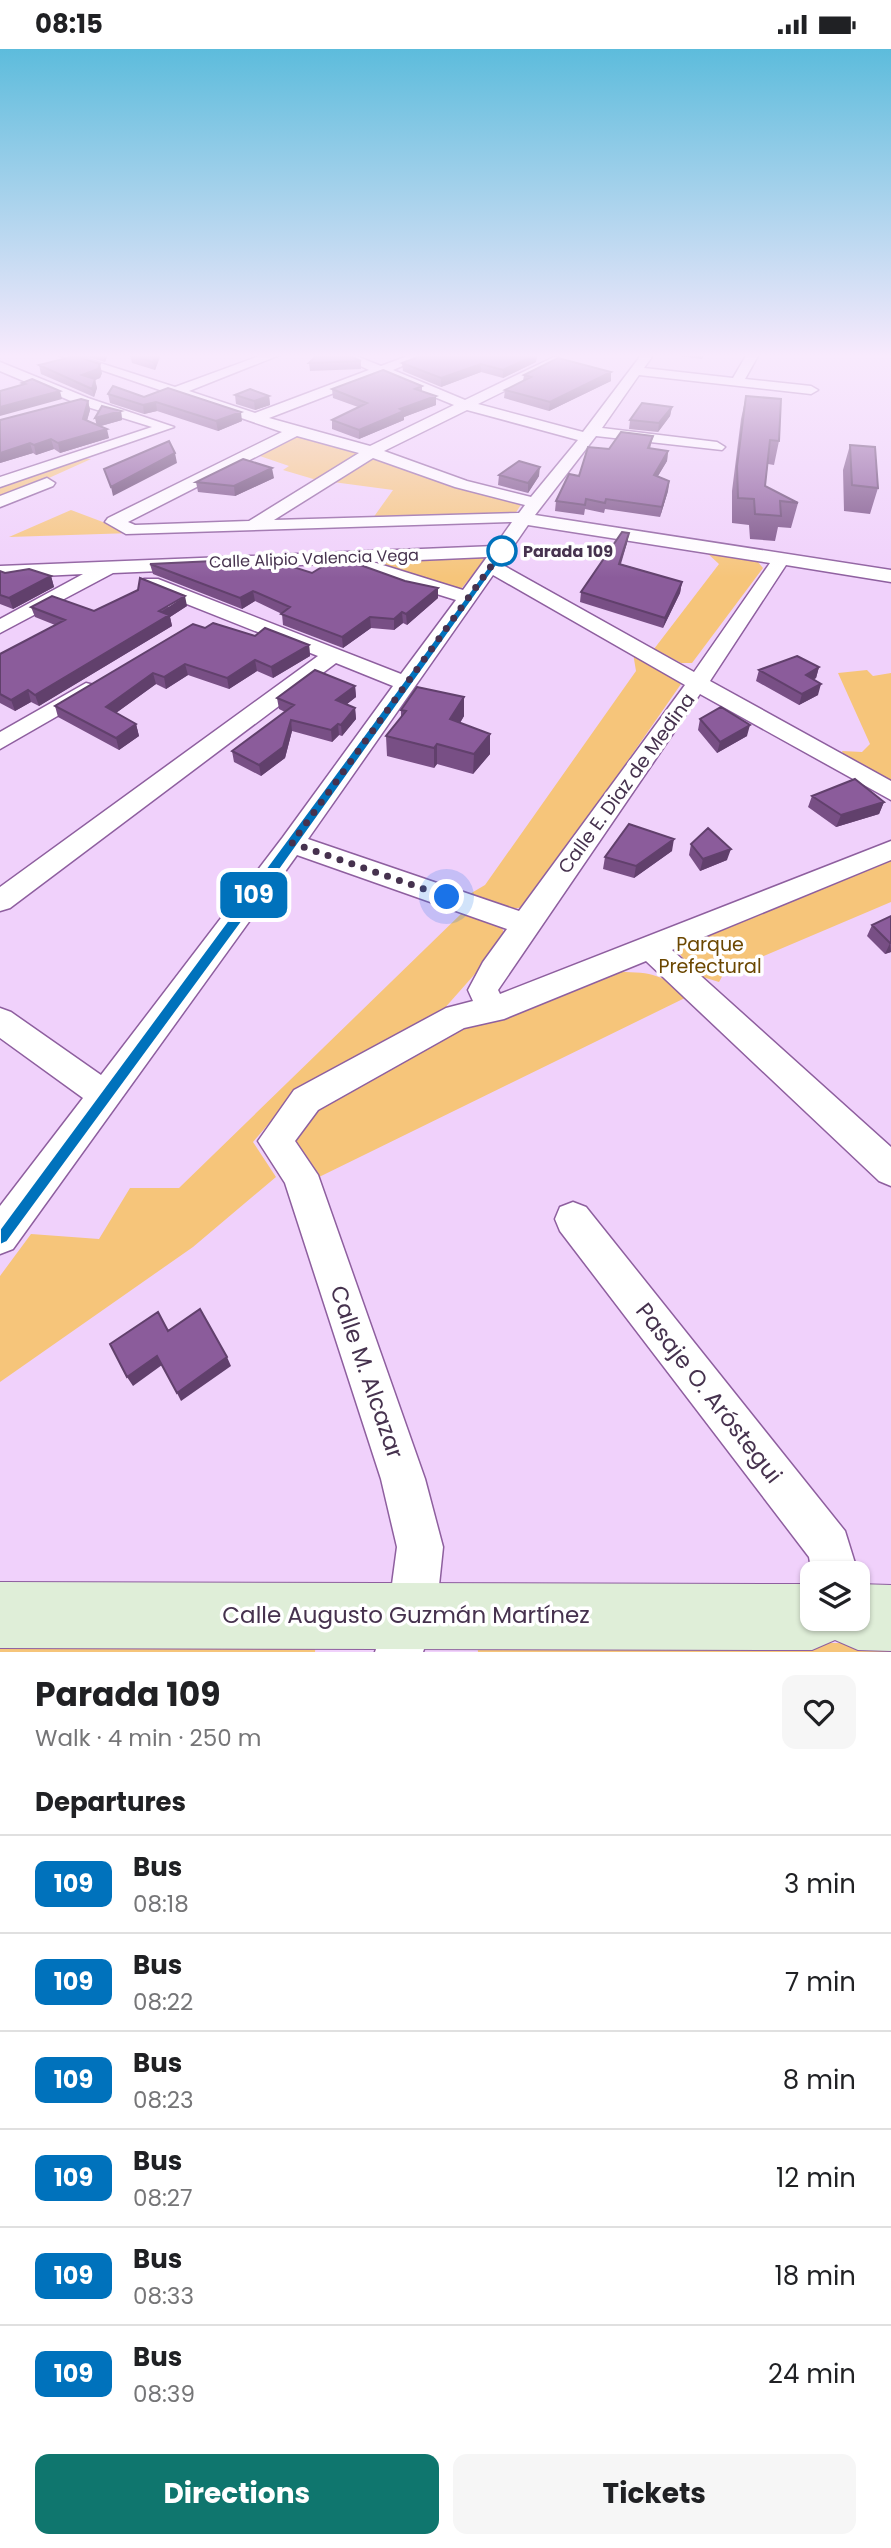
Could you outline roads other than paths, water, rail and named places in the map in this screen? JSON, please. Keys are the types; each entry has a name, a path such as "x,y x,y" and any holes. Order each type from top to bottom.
{"street":[{"path":"289,429 371,452 461,484 535,503"},
{"path":"250,527 371,452 417,429"},
{"path":"567,429 589,434 717,447"},
{"path":"0,1236 106,1097 407,684 535,503 592,429"},
{"path":"0,482 161,430"},
{"path":"0,502 161,430"},
{"path":"295,431 114,523 132,530 511,517 891,576"},
{"path":"335,557 467,597"},
{"name":"Calle Alipio Valencia Vega","path":"0,572 335,557 496,558"},
{"path":"496,558 697,683 891,792"},
{"name":"Calle E. Diaz de Medina","path":"493,1010 483,990 524,924 697,683 782,558"},
{"path":"0,627 111,567 407,684"},
{"path":"195,623 219,609"},
{"path":"0,901 332,656"},
{"path":"0,742 103,679"},
{"path":"292,843 524,924"},
{"path":"275,1141 306,1100 457,1017 493,1010 891,850"},
{"path":"650,947 891,1170"},
{"path":"0,1021 106,1097"},
{"name":"Calle M. Alcazar","path":"275,1141 299,1175 403,1479 420,1547 405,1633"},
{"name":"Pasaje O. Aróstegui","path":"573,1219 829,1547 832,1561"},
{"name":"Calle Augusto Guzmán Martínez","path":"0,1615 405,1633 800,1617"},
{"path":"870,1618 891,1618"}],"place":[{"name":"Parada 109","path":"502,551"}],"park label":[{"name":"Parque Prefectural","path":"710,955"}]}
